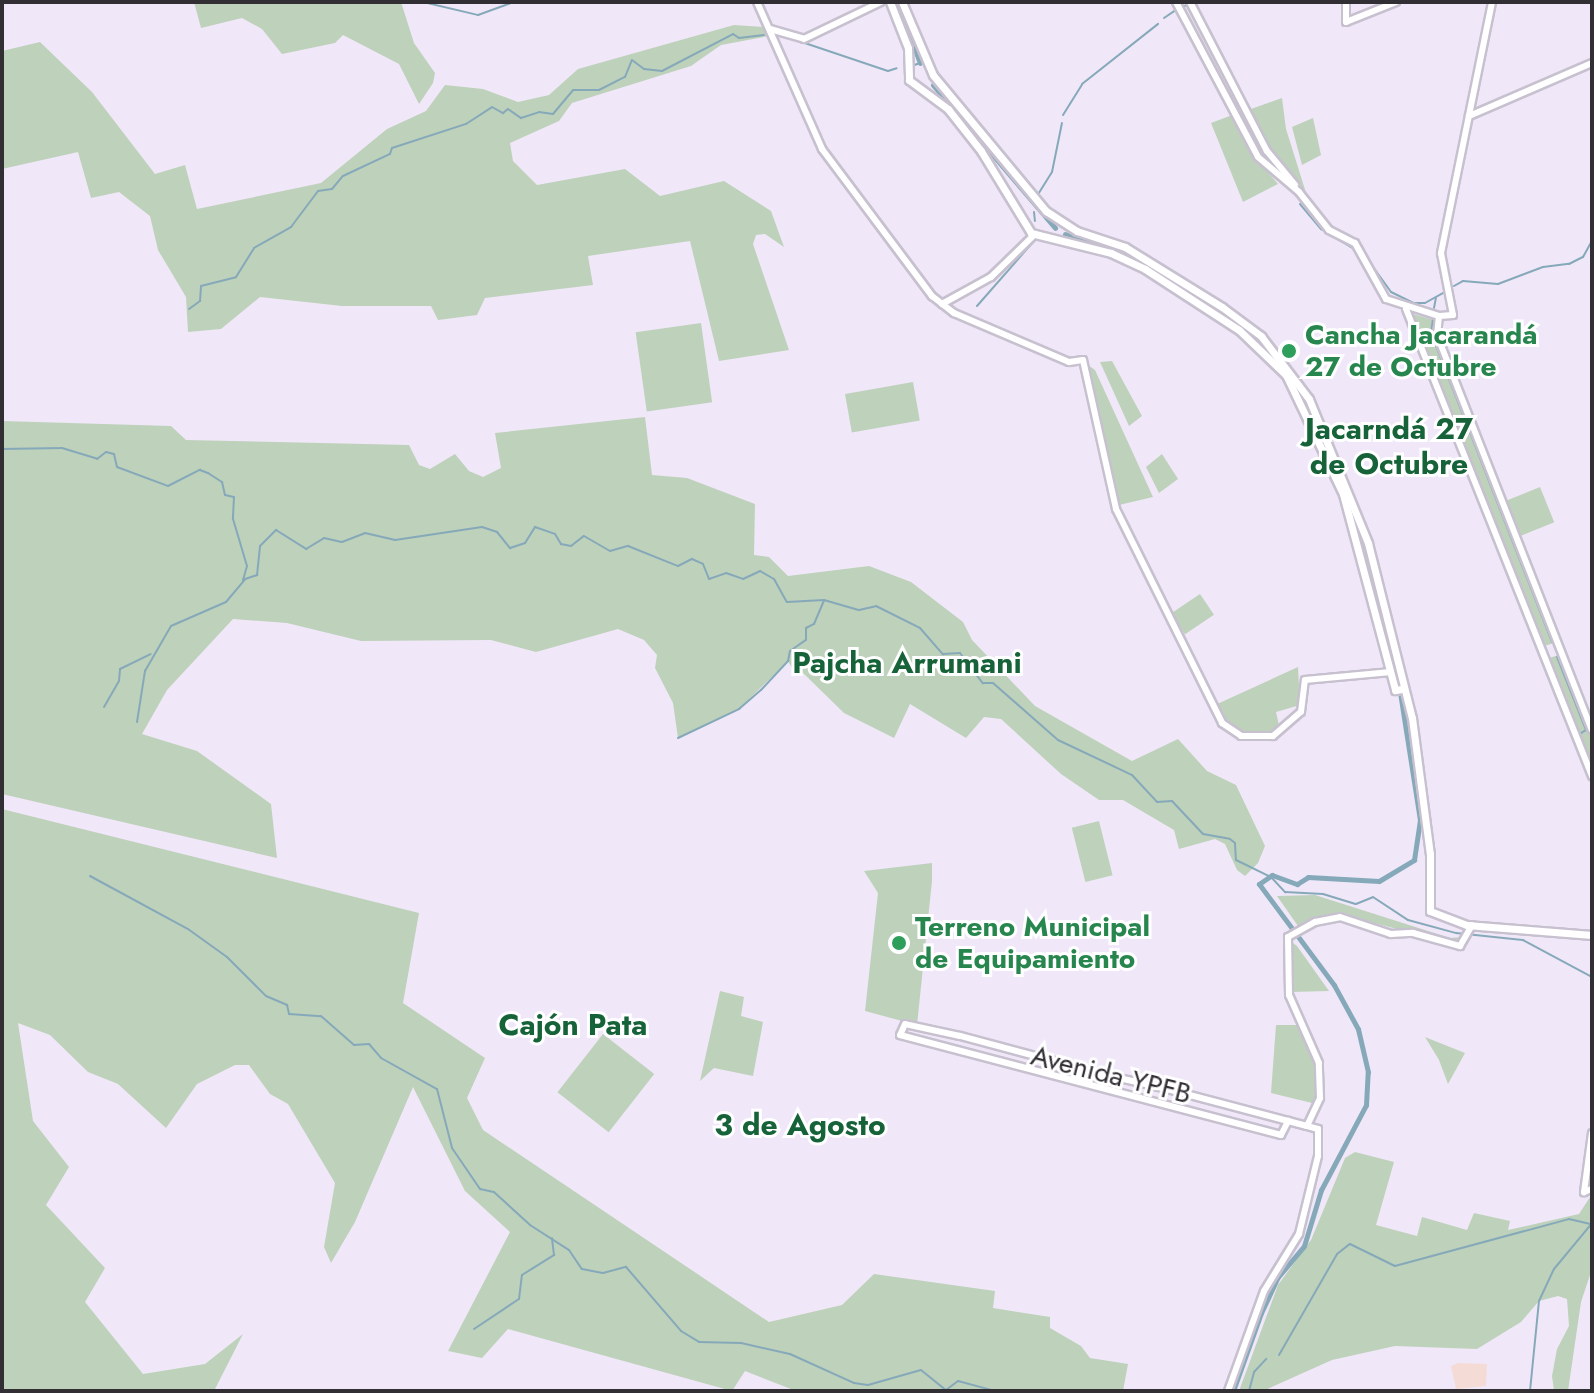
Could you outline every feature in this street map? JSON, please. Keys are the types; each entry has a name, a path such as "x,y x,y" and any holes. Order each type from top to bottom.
{"main road":[{"path":"890,2 908,48 906,75 948,109 981,151 1034,235 1111,253 1145,269 1239,330 1286,375 1343,494 1393,671 1412,718 1428,841 1430,911 1471,930 1592,935"},
{"path":"902,2 933,75 1046,211 1063,224 1125,247 1189,286 1261,336 1291,371 1321,424 1363,527 1399,689"},
{"path":"1057,240 1063,224"}],"street":[{"path":"757,2 822,149 942,304 1069,362 1083,360 1116,509 1226,727 1250,738 1273,736 1301,712 1305,680 1393,671"},
{"path":"770,29 804,39 881,2"},
{"path":"1176,2 1237,111 1258,157 1299,192"},
{"path":"1190,2 1267,151 1329,230 1355,243 1386,299 1406,309 1439,316 1453,315 1440,259 1492,2"},
{"path":"1346,2 1346,22 1394,4"},
{"path":"1469,116 1592,63"},
{"path":"942,304 999,271 1034,235"},
{"path":"1406,309 1592,776"},
{"path":"1439,316 1437,335 1592,730"},
{"path":"1307,1126 1320,1098 1319,1063 1288,990 1286,941 1295,932 1340,917 1391,934 1413,933 1460,946 1471,930"},
{"name":"Avenida YPFB","path":"1228,1391 1264,1291 1299,1234 1318,1156 1318,1129 1288,1121 905,1024 900,1035 1281,1135 1288,1121"},
{"path":"909,1038 917,1027"},
{"path":"1592,1133 1584,1192 1592,1189"}],"shaded area":[{"path":"1458,1363 1487,1364 1486,1386 1456,1389 1451,1366"}],"green space":[{"path":"194,2 401,2 414,43 435,73 433,83 419,104 399,64 343,35 335,43 282,54 262,29 242,18 201,28"},
{"path":"734,25 764,27 769,36 721,45 691,66 572,103 559,121 510,143 513,161 537,185 625,169 660,196 724,181 771,211 784,247 765,234 756,235 753,244 789,350 719,361 690,241 588,256 593,285 485,298 477,315 438,320 431,306 342,306 260,297 221,329 188,332 186,297 158,250 150,216 119,192 91,198 78,152 2,169 2,51 40,42 92,92 155,174 185,165 197,209 321,183 387,129 426,111 445,85 483,89 518,102 549,95 578,69"},
{"path":"1282,98 1286,129 1307,196 1269,148 1251,109"},
{"path":"1235,114 1255,157 1278,184 1243,202 1211,123"},
{"path":"1313,118 1321,155 1302,165 1292,127"},
{"path":"1413,314 1434,320 1433,333 1554,643 1544,646"},
{"path":"701,323 712,402 647,411 636,332"},
{"path":"1112,361 1142,416 1129,426 1100,362"},
{"path":"1088,365 1095,370 1153,497 1119,505"},
{"path":"913,382 920,420 852,432 845,394"},
{"path":"645,417 652,475 687,478 755,504 754,555 769,557 788,576 869,566 911,582 963,622 972,640 1035,706 1132,761 1178,739 1207,771 1236,785 1265,846 1258,863 1245,876 1237,870 1225,844 1215,839 1179,849 1174,830 1123,800 1099,800 1061,774 1001,719 984,717 966,738 910,704 894,738 844,713 801,671 796,675 788,661 739,709 678,738 673,703 655,668 657,655 644,640 618,629 536,652 491,640 361,641 287,623 233,619 167,690 142,734 197,751 271,804 277,858 2,794 2,421 171,426 186,440 409,445 419,465 430,469 455,454 469,471 483,477 501,468 495,433"},
{"path":"1162,454 1178,479 1159,493 1146,467"},
{"path":"1540,487 1554,522 1521,536 1507,500"},
{"path":"1200,594 1214,615 1185,634 1171,614"},
{"path":"1559,655 1592,739 1592,766 1549,658"},
{"path":"1298,667 1300,705 1276,712 1280,730 1251,736 1221,716 1215,705"},
{"path":"2,809 419,913 403,1003 485,1058 467,1098 483,1130 769,1322 842,1305 874,1274 995,1291 993,1308 1050,1317 1050,1328 1081,1346 1090,1358 1128,1364 1123,1391 796,1391 745,1371 732,1391 508,1329 482,1358 448,1351 510,1232 465,1191 413,1087 355,1222 331,1263 324,1247 335,1183 288,1104 270,1094 249,1065 235,1065 197,1084 166,1128 118,1084 88,1072 50,1035 18,1023 33,1121 69,1167 46,1205 105,1268 85,1302 143,1374 205,1364 243,1334 214,1391 2,1391"},
{"path":"1099,821 1113,875 1085,882 1072,828"},
{"name":"Terreno Municipal de Equipamiento","path":"932,863 917,1025 865,1011 878,893 864,871"},
{"path":"1315,895 1450,938 1464,937 1449,943 1341,914 1298,926 1277,896"},
{"path":"1293,943 1297,946 1329,991 1291,992"},
{"path":"720,991 744,997 741,1016 763,1022 753,1076 714,1068 700,1081"},
{"path":"1276,1025 1302,1025 1316,1057 1316,1104 1271,1093"},
{"path":"603,1034 654,1074 609,1132 557,1092"},
{"path":"1425,1037 1465,1053 1448,1084 1439,1060"},
{"path":"1355,1152 1394,1162 1376,1225 1417,1236 1422,1217 1467,1230 1474,1213 1510,1221 1508,1230 1579,1214 1592,1194 1592,1269 1581,1302 1568,1391 1554,1391 1552,1376 1557,1349 1569,1326 1567,1299 1558,1296 1539,1301 1521,1322 1477,1349 1395,1346 1332,1360 1263,1391 1239,1391 1278,1285 1311,1240 1345,1158"}],"waterway":[{"path":"423,2 478,15 513,2"},
{"path":"538,2 544,2"},
{"path":"897,2 920,63"},
{"path":"1184,6 1188,5"},
{"path":"1164,18 1176,10"},
{"path":"1063,115 1082,84 1158,24"},
{"path":"189,309 200,301 201,286 236,277 254,248 291,227 318,191 332,189 343,176 390,154 392,148 466,124 492,107 503,113 508,109 521,118 539,112 553,114 573,90 599,90 625,77 632,60 644,69 662,71 733,34 739,38 764,35"},
{"path":"778,34 888,71 897,68"},
{"path":"912,66 920,63"},
{"path":"933,85 1055,228"},
{"path":"1234,94 1240,106"},
{"path":"1243,113 1277,170"},
{"path":"1037,196 1052,172 1062,123"},
{"path":"1300,204 1321,229 1354,249"},
{"path":"1034,212 1035,221"},
{"path":"1065,234 1152,268 1232,318 1270,353"},
{"path":"1454,286 1463,281 1498,284 1543,267 1569,264 1583,257 1592,241"},
{"path":"977,306 1033,242"},
{"path":"1363,253 1391,292 1414,303 1425,303 1445,292"},
{"path":"1434,308 1436,298"},
{"path":"1433,319 1431,333 1552,642"},
{"path":"2,449 62,448 97,459 106,452 114,454 117,467 168,486 200,470 208,473 222,482 225,495 234,497 233,519 247,566 243,580"},
{"path":"137,722 145,671 171,626 226,602 245,579 257,575 260,546 276,530 306,549 324,538 342,542 365,533 395,540 482,527 497,532 510,548 525,543 535,527 555,534 561,544 571,546 584,536 610,551 628,546 678,566 692,559 703,564 709,579 726,573 743,579 760,571 774,579 787,602 824,600 859,610 876,606 920,628 943,654 960,653 983,683 993,683 1058,740 1132,775 1157,802 1172,801 1203,834 1230,839 1235,843 1236,860 1271,877 1285,892 1323,894 1356,904 1373,897 1408,920 1456,933 1523,940 1592,977"},
{"path":"678,738 739,709 761,690 788,661 790,651 806,640 806,628 814,624 824,601"},
{"path":"104,707 119,681 120,669 151,654"},
{"path":"1557,657 1586,730 1581,733"},
{"path":"1233,1391 1261,1313 1278,1277 1304,1246 1321,1190 1366,1105 1368,1072 1358,1029 1334,985 1259,884 1272,875 1297,884 1308,877 1379,881 1414,860 1420,820 1396,667"},
{"path":"90,876 188,929 227,957 266,996 287,1005 289,1014 321,1016 354,1045 369,1044 381,1058 437,1089 452,1148 480,1189 494,1192 530,1225 569,1250 582,1269 603,1273 626,1267 681,1331 699,1342 741,1343 790,1354 854,1383 868,1385 921,1370 946,1390 958,1381 996,1391"},
{"path":"1279,1355 1337,1254 1350,1244 1395,1266 1569,1219 1591,1224"},
{"path":"1530,1391 1539,1301 1554,1269 1592,1223"},
{"path":"474,1329 519,1299 522,1275 554,1255 552,1238"},
{"path":"1249,1391 1254,1372 1266,1359"}],"place":[{"name":"Cancha Jacarandá 27 de Octubre","path":"1289,351"},
{"name":"Terreno Municipal de Equipamiento","path":"899,943"}],"district":[{"name":"Jacarndá 27 de Octubre","path":"1389,446"},
{"name":"Pajcha Arrumani","path":"907,663"},
{"name":"Cajón Pata","path":"573,1025"},
{"name":"3 de Agosto","path":"800,1125"}]}
